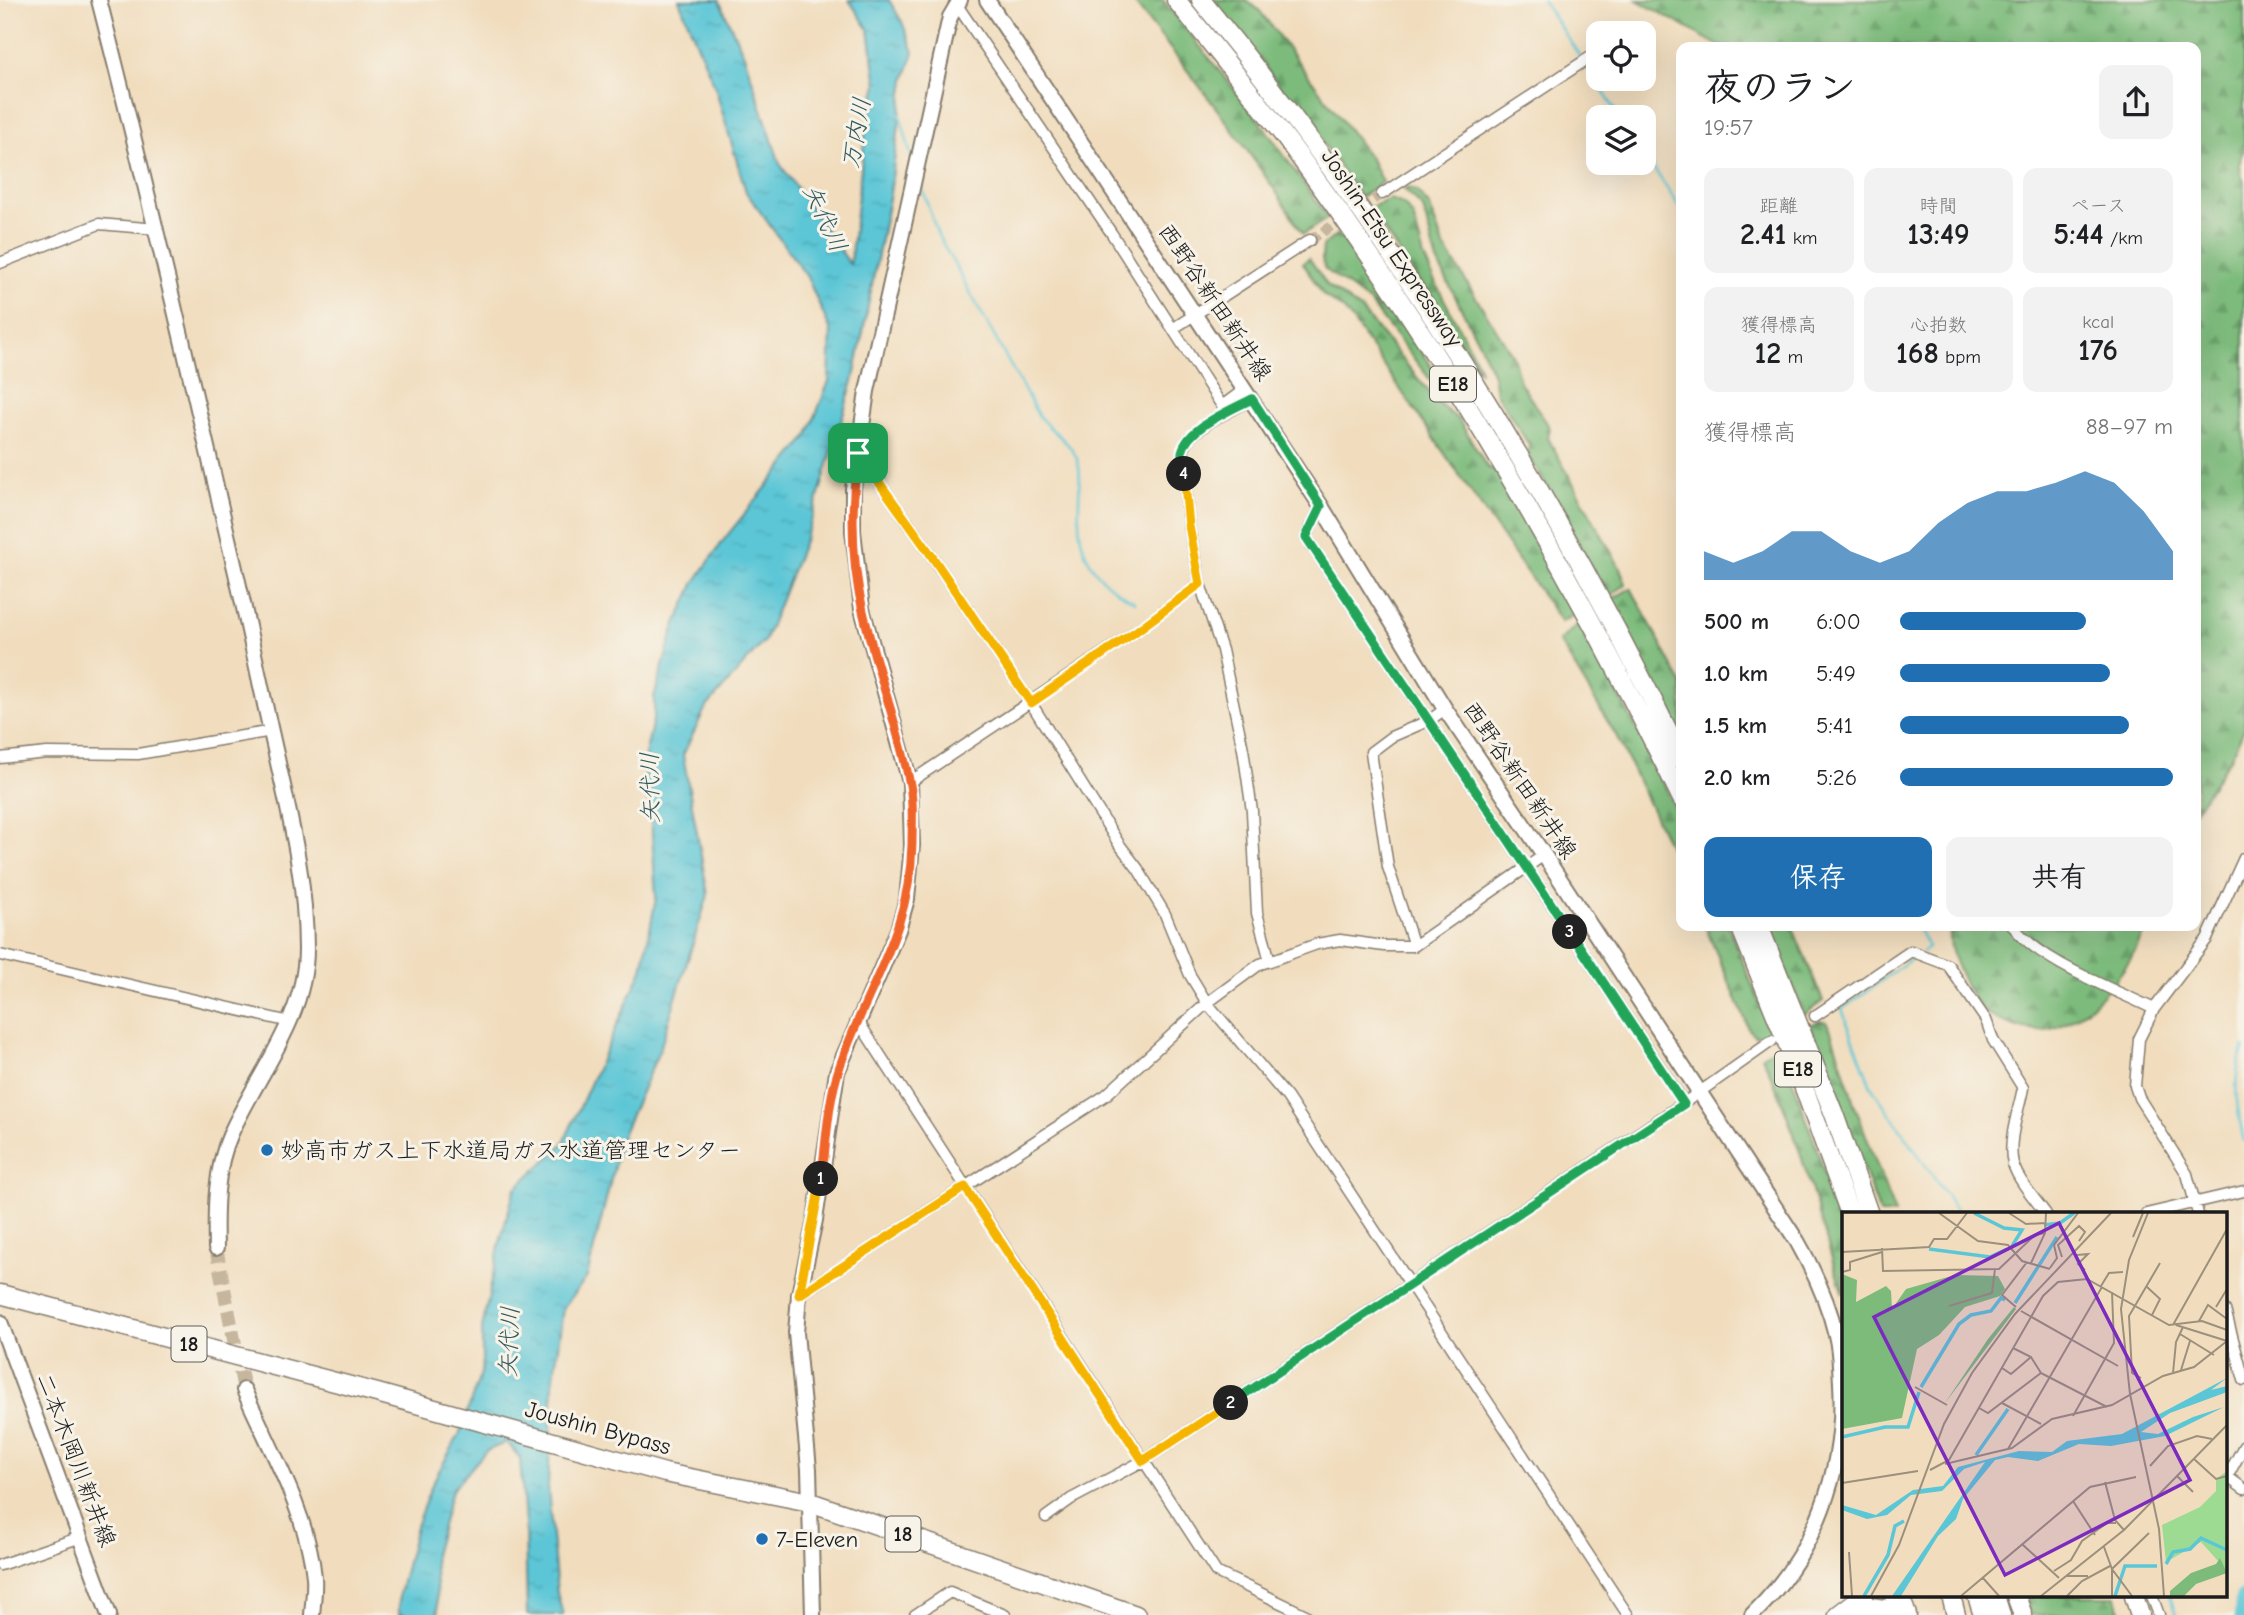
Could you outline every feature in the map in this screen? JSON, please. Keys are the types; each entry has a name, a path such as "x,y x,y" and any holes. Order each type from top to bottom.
{"highway":[{"name":"Joshin-Etsu Expressway","path":"1176,0 1308,167 1441,363 1584,607 1676,787"},
{"name":"Joshin-Etsu Expressway","path":"1201,0 1322,155 1450,344 1565,537 1676,748"},
{"name":"E18","path":"1742,931 1792,1055 1848,1212"},
{"name":"E18","path":"1761,931 1834,1114 1868,1212"},
{"name":"Joushin Bypass","path":"0,1294 665,1472 810,1502 1136,1615"},
{"path":"1836,1615 1850,1598"},
{"path":"1836,1615 1860,1598"},
{"path":"1859,1615 1870,1598"},
{"path":"1897,1598 1908,1615"},
{"path":"1952,1598 1956,1615"},
{"path":"1978,1598 1983,1615"},
{"path":"1996,1598 2001,1615"},
{"path":"2017,1598 2023,1615"},
{"path":"2126,1598 2130,1615"},
{"path":"2135,1598 2140,1615"},
{"path":"1859,1615 1871,1607 1884,1609 1892,1615"}],"street":[{"path":"99,0 157,229 272,731 305,898 306,953 303,980 290,1022 227,1145 221,1163 215,1204 216,1248"},
{"name":"西野谷新田新井線","path":"987,0 1196,314 1321,506 1445,709 1544,855 1811,1265 1831,1314 1837,1338 1842,1400 1838,1477 1804,1548 1774,1591 1752,1615"},
{"path":"813,1615 810,1502 796,1333 799,1295 815,1220 838,1072 887,958 907,899 912,845 910,782 862,609 853,531 853,489 876,351 950,17 958,3 1174,328 1222,406 1248,394"},
{"path":"1382,194 1586,60"},
{"path":"0,263 99,224 157,229"},
{"path":"1174,328 1310,240"},
{"path":"1248,394 1196,432 1188,440 1182,453 1189,526 1200,584 1222,650 1243,749 1252,811 1257,913 1270,961"},
{"path":"858,453 1031,703 1165,914 1190,975 1207,1003 1287,1097 1628,1615"},
{"path":"1321,506 1306,537 1684,1104"},
{"path":"910,782 1135,632 1200,584"},
{"path":"1415,946 1388,867 1371,752 1391,737 1430,720 1445,709"},
{"path":"0,758 47,753 138,754 272,731"},
{"path":"799,1295 1106,1095 1207,1003 1260,964 1317,944 1340,940 1384,946 1415,946 1544,855"},
{"path":"2197,1209 2187,1174 2139,1098 2135,1086 2139,1039 2154,1009 2207,939 2244,858"},
{"path":"2017,931 2048,957 2154,1009"},
{"path":"1815,1016 1911,951 1948,965 1986,1020 1993,1040 2023,1088 2013,1140 2013,1163 2023,1183 2045,1212"},
{"path":"0,955 290,1022"},
{"path":"858,1021 1216,1572 1306,1615"},
{"path":"1046,1517 1071,1499 1143,1461 1684,1104 1772,1041"},
{"path":"2166,1212 2197,1209 2244,1191"},
{"path":"2226,1314 2244,1380"},
{"name":"二本木岡川新井線","path":"0,1322 109,1615"},
{"path":"244,1390 305,1532 315,1580 312,1615"},
{"path":"2244,1446 2226,1476 2244,1489"},
{"path":"0,1564 81,1536"},
{"path":"915,1615 950,1592 1005,1615"},
{"path":"2153,1598 2159,1615"}],"green space":[{"path":"1132,0 1163,0 1264,127 1328,218 1303,234 1242,144"},
{"path":"1212,0 1246,0 1259,10 1371,159 1382,182 1361,197 1301,113"},
{"path":"1637,0 2244,0 2244,151 2240,170 2244,182 2244,729 2230,759 2201,802 2201,42 1712,42"},
{"path":"1404,189 1417,191 1430,207 1443,245 1513,356 1520,382 1550,428 1548,438 1620,568 1626,584 1608,598 1551,492 1528,456 1529,445 1496,393 1493,375 1480,345 1436,259 1423,208"},
{"path":"1390,199 1403,204 1413,216 1424,257 1433,278 1480,372 1369,208"},
{"path":"1337,234 1346,242 1392,307 1451,397 1437,388 1369,302 1325,269 1322,259 1323,246"},
{"path":"1309,258 1327,285 1362,311 1440,405 1459,420 1487,467 1498,473 1576,614 1561,622 1355,324 1344,310 1323,295 1303,263"},
{"path":"1631,588 1676,673 1676,728 1611,600"},
{"path":"1580,623 1676,809 1676,860 1617,737 1559,641"},
{"path":"1707,931 1730,931 1772,1033 1755,1036 1750,1031"},
{"path":"1770,931 1794,931 1823,1001 1804,1015"},
{"path":"1950,931 2144,931 2130,960 2094,1003 2070,1021 2040,1030 2001,1021 1979,1006 1959,972 1950,942"},
{"path":"1819,1021 1826,1022 1830,1028 1894,1212 1879,1212 1810,1025"},
{"path":"1776,1047 1795,1086 1819,1155 1842,1235 1842,1291 1787,1114 1762,1056"},
{"path":"2024,1598 2117,1598 2121,1615 2031,1615"}],"water":[{"name":"矢代川","path":"679,0 719,0 744,55 780,164 850,264 865,134 877,84 869,30 849,0 889,0 902,22 914,52 905,79 890,193 854,378 809,528 765,640 705,709 683,755 708,895 660,1049 622,1135 587,1277 563,1308 553,1385 548,1487 557,1593 563,1615 527,1615 520,1458 507,1442 486,1451 452,1490 434,1555 438,1615 399,1615 399,1594 416,1526 433,1482 459,1435 482,1370 482,1328 501,1237 515,1189 563,1144 642,970 656,898 651,817 643,764 654,716 654,697 674,628 695,582 725,538 807,437 829,381 831,331 807,277 746,192 715,87"}],"waterway":[{"path":"1542,0 1581,58"},
{"path":"1585,64 1612,105"},
{"path":"900,115 912,159"},
{"path":"1656,172 1676,202"},
{"path":"920,182 938,235 1038,415 1070,447 1077,459 1080,475 1080,535 1089,562 1107,584 1135,602"},
{"path":"1920,931 1928,947 1922,952"},
{"path":"1917,955 1842,1009 1871,1086 1958,1212"},
{"path":"2244,1047 2236,1082 2244,1141"},
{"path":"2171,1598 2176,1615"},
{"path":"2243,1615 2244,1599"}],"tunnel":[{"path":"1310,240 1382,194"},
{"path":"216,1248 244,1390"}],"place":[{"name":"妙高市ガス上下水道局ガス水道管理センター","path":"267,1150"},
{"name":"7-Eleven","path":"762,1539"}],"route":[{"path":"1252,399 1321,506 1306,537 1684,1104 1143,1461 965,1187 799,1295 815,1220 838,1072 847,1045 898,930 911,872 910,782 862,609 853,531 853,489 858,453 1031,703 1200,584 1189,526 1182,453 1188,440 1196,432 1252,399"}],"water label":[{"name":"万内川","path":"856,133"}]}
